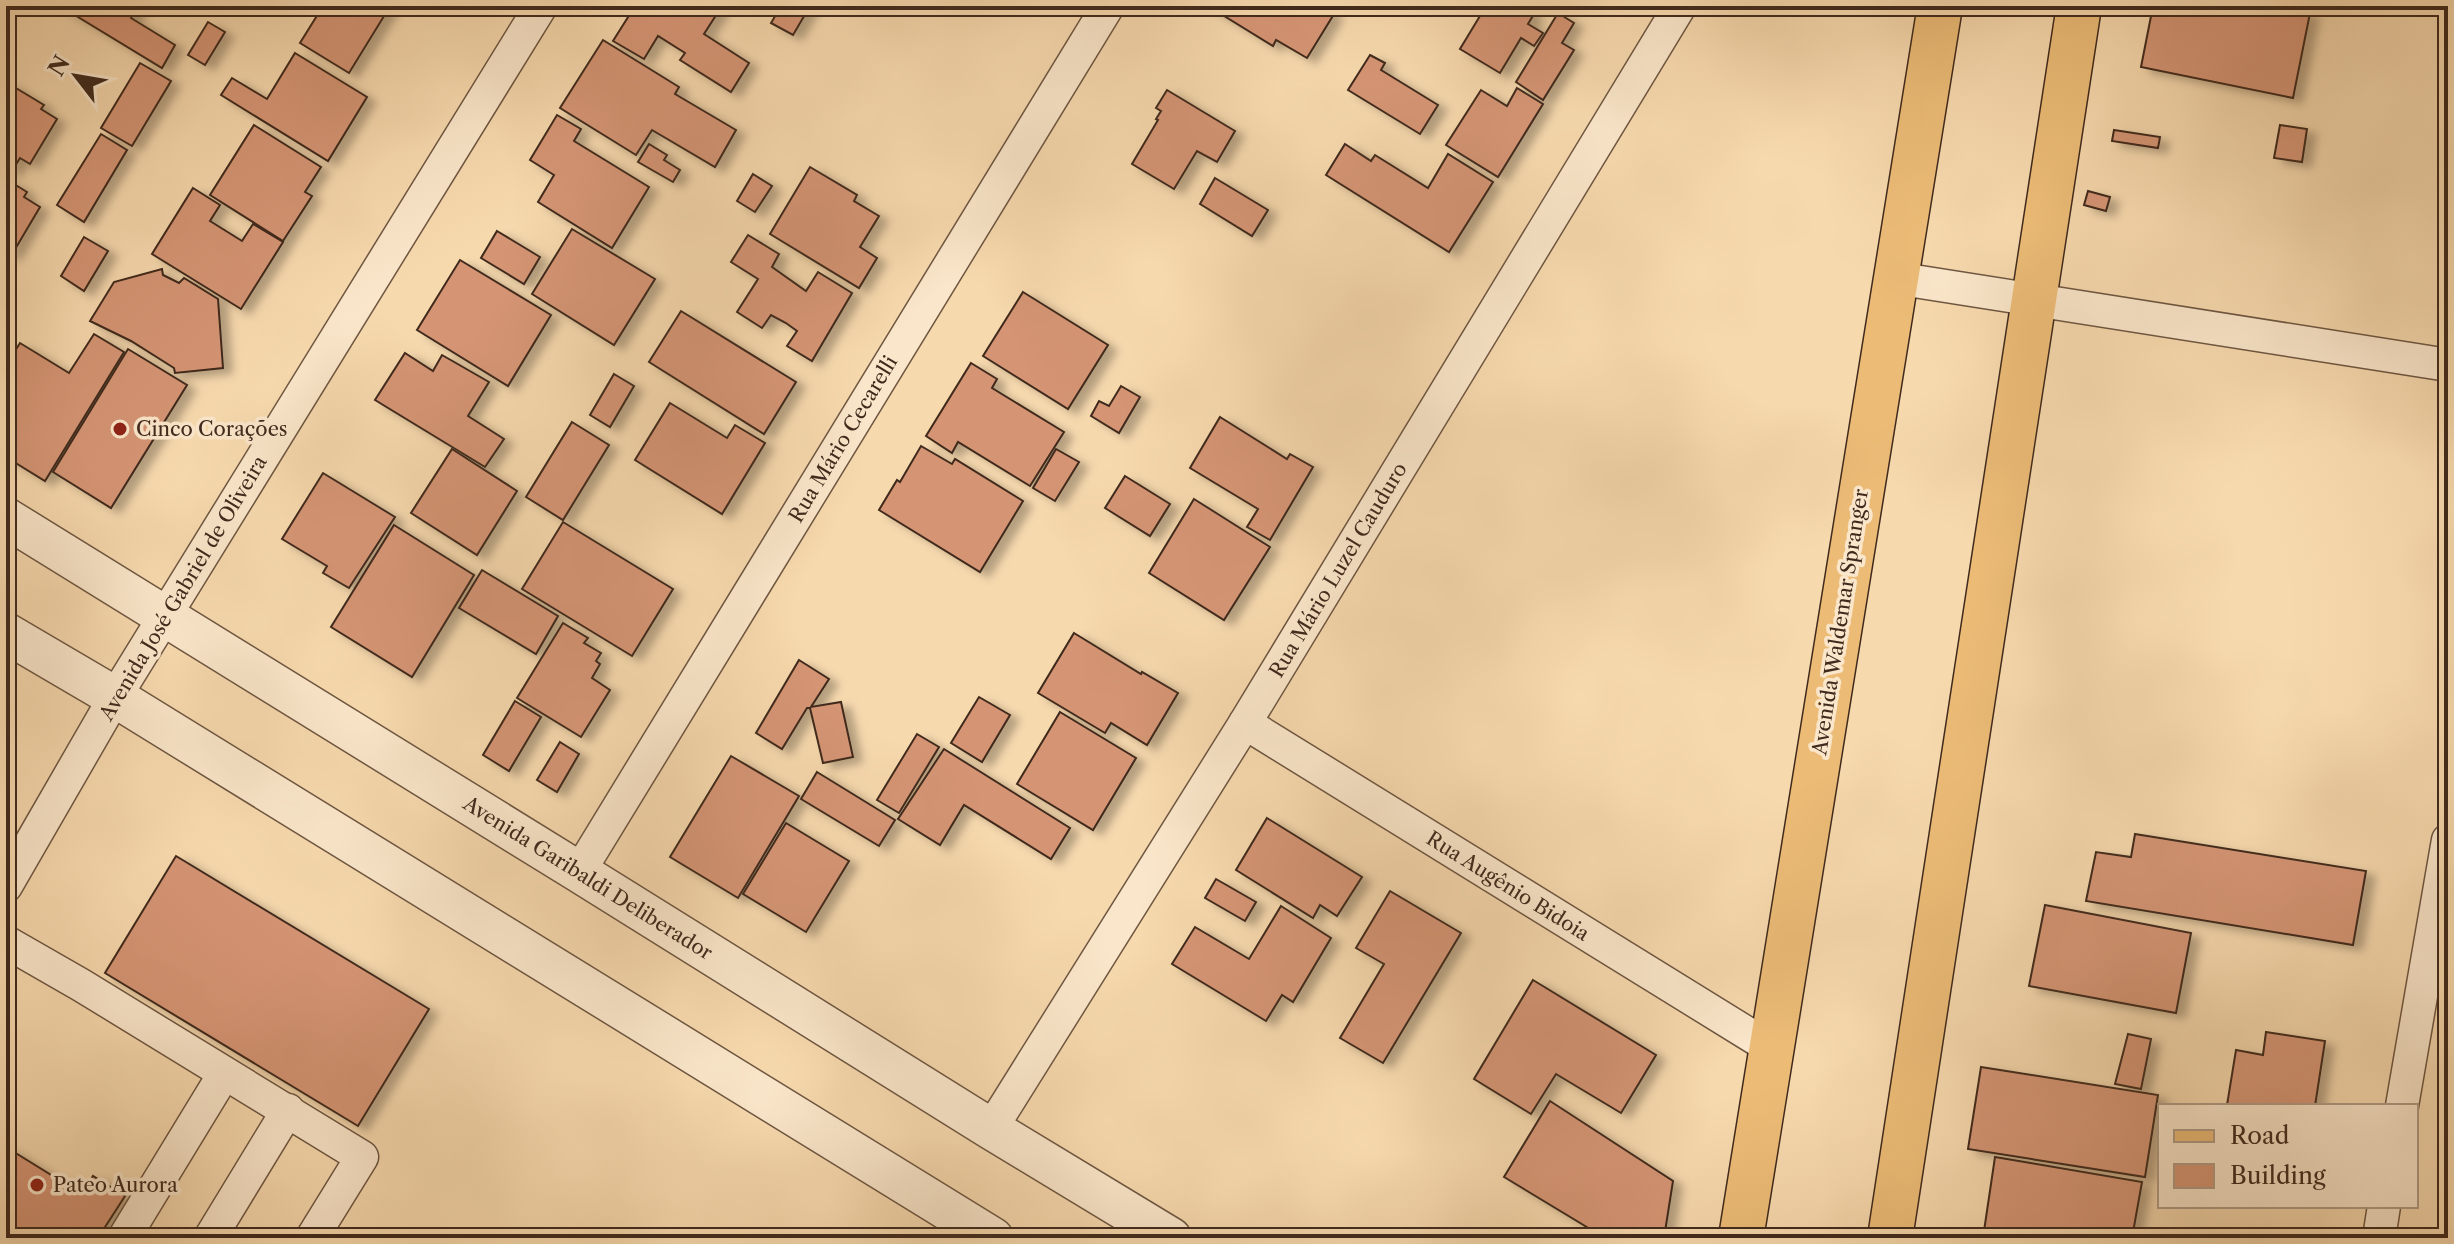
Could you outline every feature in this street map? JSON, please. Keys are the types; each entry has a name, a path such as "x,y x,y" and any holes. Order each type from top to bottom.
{"main road":[{"name":"Avenida Waldemar Spranger","path":"1741,1238 1940,6"},
{"path":"1890,1238 2079,6"}],"street":[{"name":"Avenida José Gabriel de Oliveira","path":"6,886 115,697 541,6"},
{"name":"Rua Mário Cecarelli","path":"579,872 1108,6"},
{"name":"Rua Mário Luzel Cauduro","path":"991,1129 1245,723 1680,6"},
{"path":"1895,278 2448,365"},
{"name":"Avenida Garibaldi Deliberador","path":"6,518 1171,1238"},
{"path":"6,633 993,1238"},
{"name":"Rua Augênio Bidoia","path":"1245,723 1771,1048"},
{"path":"2402,1104 2448,840"},
{"path":"6,942 362,1157 312,1238"},
{"path":"124,1238 224,1074"},
{"path":"210,1238 288,1110"},
{"path":"2379,1238 2384,1208"}],"building":[{"path":"60,6 138,6 131,18 175,45 162,68"},
{"path":"323,6 389,8 349,73 300,43"},
{"path":"635,6 715,6 720,9 704,34 749,63 731,92 680,60 685,53 658,36 644,59 613,41"},
{"path":"781,6 810,6 793,35 771,23"},
{"path":"1208,6 1321,6 1334,14 1307,58 1276,40 1273,46"},
{"path":"1486,6 1520,6 1534,14 1528,24 1543,33 1534,46 1521,38 1500,73 1460,49"},
{"path":"2153,6 2273,6 2310,13 2293,98 2141,67"},
{"path":"1558,13 1574,23 1562,43 1574,50 1543,100 1516,82"},
{"path":"208,22 225,32 205,65 188,55"},
{"path":"603,40 679,87 675,94 736,130 715,167 652,130 636,155 560,108"},
{"path":"295,53 367,97 328,161 221,95 232,78 267,99"},
{"path":"1370,55 1385,63 1381,70 1438,105 1420,134 1348,90"},
{"path":"140,63 171,81 132,146 101,128"},
{"path":"6,82 44,105 41,109 57,119 30,164 20,158 12,171 6,168"},
{"path":"1517,88 1543,104 1498,177 1446,145 1481,90 1507,106"},
{"path":"1167,90 1235,131 1217,162 1197,151 1174,189 1132,164 1158,120 1161,111 1156,108"},
{"path":"557,115 581,129 574,141 649,187 612,248 538,202 554,175 530,160"},
{"path":"254,125 321,167 305,192 312,196 283,241 210,195"},
{"path":"2280,125 2307,129 2302,162 2274,158"},
{"path":"2114,130 2160,137 2158,148 2112,141"},
{"path":"101,134 127,150 84,222 57,205"},
{"path":"649,144 667,155 664,160 680,170 673,182 638,162"},
{"path":"1345,144 1371,161 1375,155 1428,188 1448,154 1493,182 1449,252 1326,175"},
{"path":"810,167 857,195 854,201 879,216 860,247 877,258 859,288 770,234"},
{"path":"753,174 772,186 755,212 737,201"},
{"path":"1215,178 1268,210 1252,236 1200,204"},
{"path":"6,179 27,192 24,197 40,207 11,256 6,252"},
{"path":"193,188 220,205 210,221 242,241 253,224 283,242 241,309 152,254"},
{"path":"2088,191 2110,197 2106,211 2084,205"},
{"path":"572,229 655,279 614,345 532,294"},
{"path":"497,231 540,257 524,284 481,258"},
{"path":"748,235 779,254 772,267 806,291 818,272 852,293 812,361 787,346 797,331 786,323 771,315 762,328 737,312 758,279 731,262"},
{"path":"84,237 108,251 84,291 61,276"},
{"path":"460,260 551,315 508,386 417,330"},
{"path":"162,269 163,275 179,283 184,278 218,299 223,368 175,373 174,368 131,341 90,321 114,282"},
{"path":"1023,292 1108,345 1068,409 983,356"},
{"path":"681,311 796,382 764,434 649,362"},
{"path":"94,334 124,352 45,481 6,457 6,365 20,343 69,373"},
{"name":"Cinco Corações","path":"128,349 187,385 111,508 53,472"},
{"path":"405,353 433,371 442,355 489,382 468,416 504,439 485,467 375,400"},
{"path":"971,363 997,379 992,388 1064,432 1030,486 958,442 952,453 926,436"},
{"path":"614,374 634,386 610,427 590,415"},
{"path":"1121,386 1140,397 1119,433 1091,416 1099,401 1109,406"},
{"path":"670,403 727,438 735,425 765,443 722,514 635,460"},
{"path":"1220,417 1287,459 1290,454 1313,467 1270,540 1247,527 1258,509 1190,468"},
{"path":"572,422 609,445 563,520 526,497"},
{"path":"921,446 952,464 955,459 1023,501 980,572 879,510"},
{"path":"452,449 517,491 477,555 411,513"},
{"path":"1056,449 1079,462 1055,501 1033,488"},
{"path":"323,473 395,517 349,588 323,573 327,566 282,539"},
{"path":"1125,476 1170,504 1150,536 1105,508"},
{"path":"1194,499 1270,547 1224,620 1149,573"},
{"path":"563,522 673,589 632,656 522,589"},
{"path":"394,525 474,575 412,677 331,627"},
{"path":"482,570 558,616 536,654 459,608"},
{"path":"563,623 588,638 584,643 601,653 596,661 600,664 592,678 610,690 581,737 517,698"},
{"path":"1074,633 1178,693 1147,745 1111,723 1105,733 1038,693"},
{"path":"799,660 829,679 811,707 841,702 853,757 823,763 810,708 807,708 782,749 756,733"},
{"path":"979,697 1010,715 982,762 951,743"},
{"path":"515,701 541,717 509,771 483,755"},
{"path":"1060,712 1136,758 1093,830 1017,784"},
{"path":"917,734 939,747 899,813 877,800"},
{"path":"560,742 579,754 557,792 537,780"},
{"path":"944,749 1070,828 1051,859 964,805 940,845 898,819"},
{"path":"731,756 799,796 738,898 670,857"},
{"path":"817,772 895,820 879,846 801,799"},
{"path":"1267,818 1362,877 1337,916 1320,905 1313,918 1236,870"},
{"path":"786,823 849,861 806,932 743,894"},
{"path":"2135,834 2366,871 2353,945 2086,901 2096,852 2131,857"},
{"path":"176,856 429,1009 358,1126 105,973"},
{"path":"1216,879 1256,902 1245,921 1205,898"},
{"path":"1390,891 1461,933 1383,1063 1340,1038 1384,964 1356,948"},
{"path":"2045,905 2191,933 2176,1013 2029,986"},
{"path":"1281,906 1331,938 1293,1002 1282,995 1266,1021 1172,964 1195,927 1249,959"},
{"path":"1533,980 1656,1055 1621,1113 1556,1074 1531,1114 1474,1079"},
{"path":"2266,1032 2325,1041 2315,1104 2227,1104 2236,1050 2263,1055"},
{"path":"2128,1034 2151,1039 2141,1089 2115,1084"},
{"path":"1981,1067 2158,1095 2145,1177 1968,1149"},
{"path":"1550,1101 1673,1181 1664,1238 1605,1238 1504,1177"},
{"name":"Pateo Aurora","path":"6,1147 82,1194 93,1176 125,1196 98,1238 6,1238"},
{"path":"1995,1157 2142,1182 2132,1238 2017,1238 1984,1231"}],"place":[{"name":"Cinco Corações","path":"120,429"},
{"name":"Pateo Aurora","path":"37,1185"}]}
